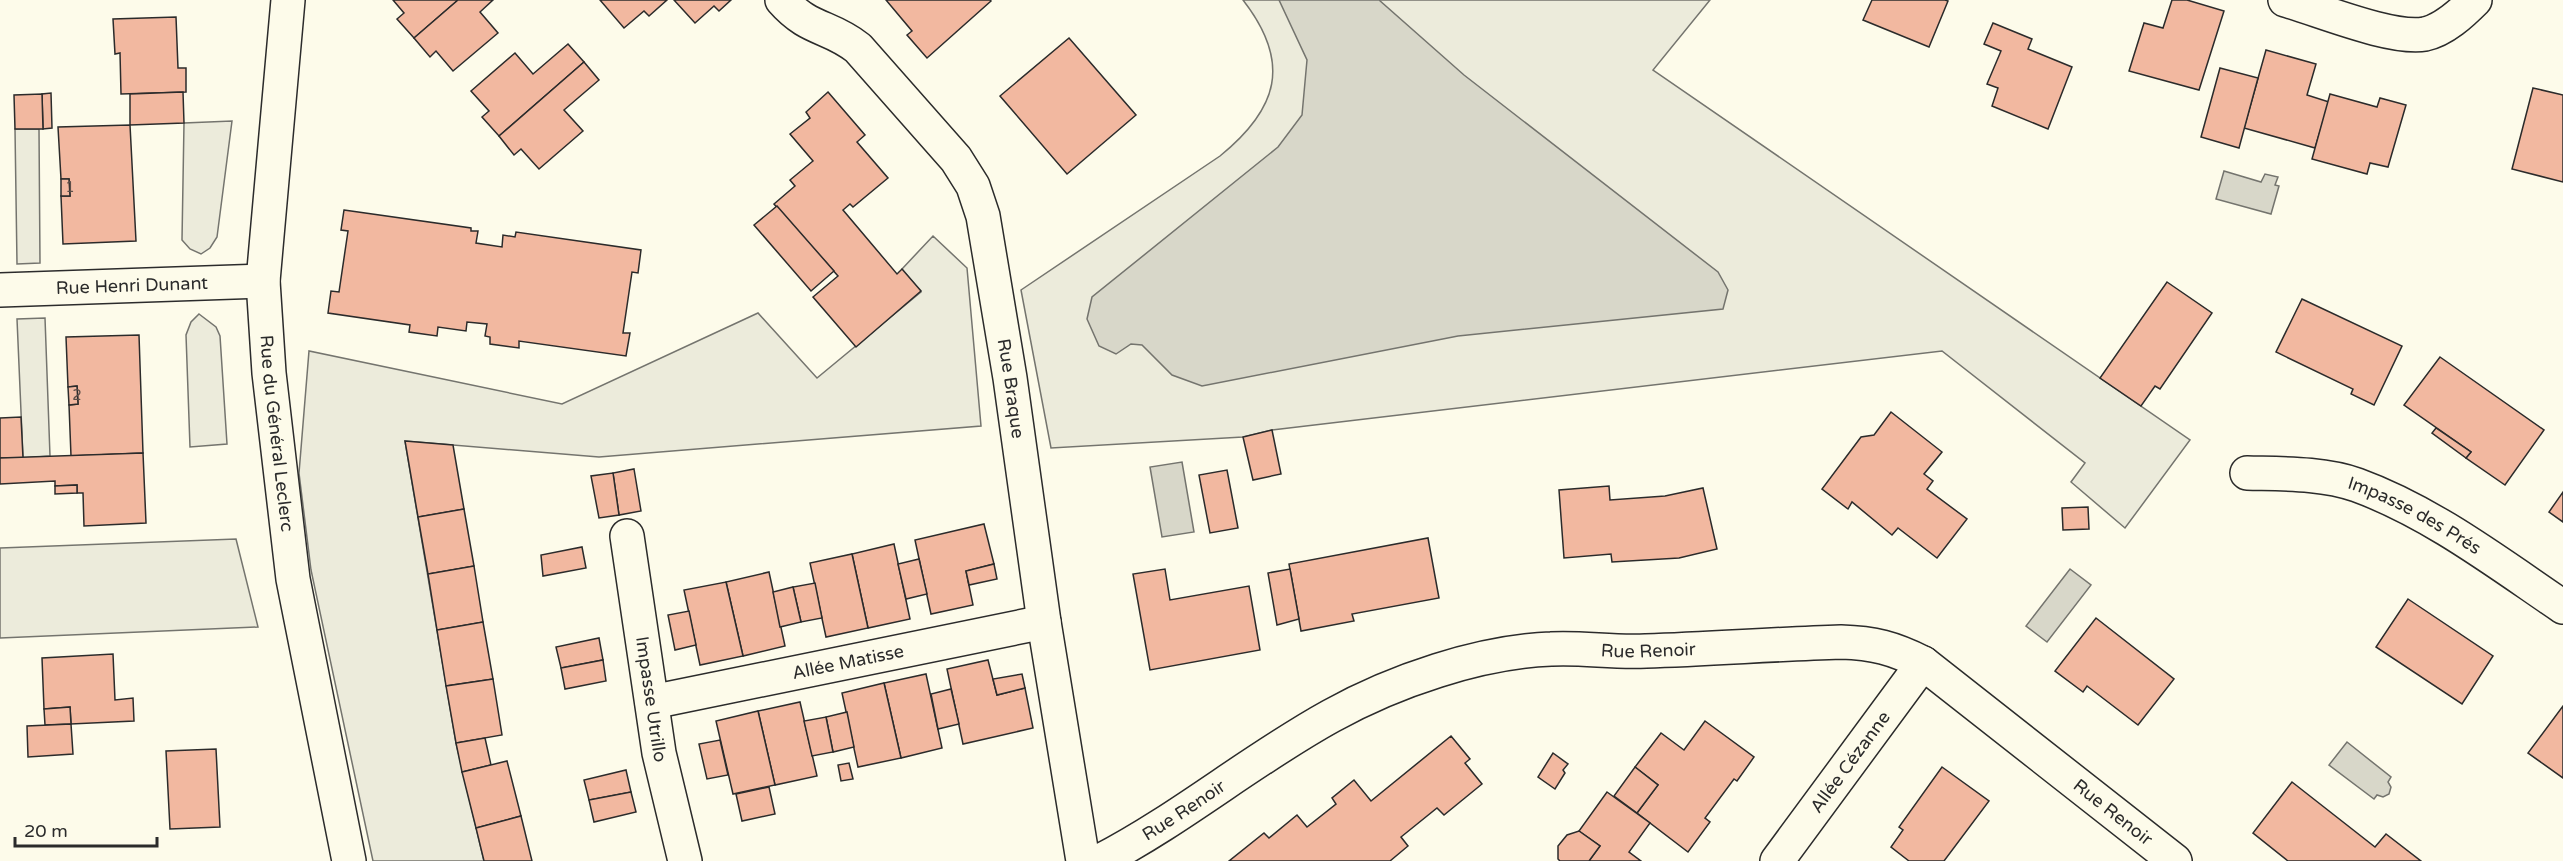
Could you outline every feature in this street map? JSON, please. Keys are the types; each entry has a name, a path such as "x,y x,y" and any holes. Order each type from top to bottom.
{"street":[{"name":"Rue du Général Leclerc","path":"288,0 263,281 277,461 292,579 350,861"},
{"name":"Rue Braque","path":"782,0 797,17 814,27 842,35 858,48 956,159 973,186 983,216 1010,378 1044,622 1083,861"},
{"path":"2286,0 2404,35 2427,33 2448,23 2475,0"},
{"name":"Rue Henri Dunant","path":"0,290 263,281"},
{"name":"Impasse des Prés","path":"2247,473 2302,475 2355,484 2416,512 2563,608"},
{"name":"Impasse Utrillo","path":"627,536 659,753 685,861"},
{"name":"Allée Matisse","path":"652,702 1044,622"},
{"name":"Rue Renoir","path":"1100,861 1132,845 1249,765 1332,715 1406,683 1481,658 1554,648 1645,651 1841,642 1873,643 1900,651 1923,663 2175,861"},
{"name":"Allée Cézanne","path":"1777,861 1923,663"}],"shaded area":[{"path":"1243,0 1710,0 1653,70 2190,440 2125,528 2071,482 2085,463 1942,351 1272,430 1243,437 1051,448 1021,290 1220,156 1255,121 1266,103 1272,84 1273,65 1268,44"},
{"path":"1279,0 1379,0 1464,75 1718,272 1728,290 1723,309 1458,336 1202,386 1172,375 1142,345 1131,344 1116,354 1099,346 1087,319 1092,297 1278,147 1302,115 1307,60"},
{"path":"232,121 217,237 210,248 201,254 190,249 182,240 184,123"},
{"path":"15,129 39,129 40,263 17,264"},
{"path":"2224,171 2261,182 2265,174 2278,177 2275,185 2279,186 2271,214 2216,199"},
{"path":"933,236 967,268 981,426 599,457 405,441 456,743 484,861 373,861 311,570 299,473 309,351 562,404 758,313 817,378 921,292 902,269"},
{"path":"199,314 216,327 220,336 227,444 190,447 186,335 191,322"},
{"path":"45,318 50,456 23,458 17,319"},
{"path":"1182,462 1194,532 1162,537 1150,467"},
{"path":"236,539 258,627 0,638 0,548"},
{"path":"2070,569 2091,585 2047,642 2026,626"},
{"path":"2347,742 2391,777 2388,782 2391,787 2389,794 2383,797 2377,795 2374,799 2329,765"}],"building":[{"path":"393,0 458,0 414,38 397,19 404,13"},
{"path":"458,0 493,0 480,12 498,33 453,71 436,51 430,57 414,38"},
{"path":"600,0 667,0 649,16 644,11 624,28"},
{"path":"674,0 731,0 719,11 714,6 695,23"},
{"path":"886,0 991,1 927,58 907,35 912,31"},
{"path":"1872,0 1948,1 1929,47 1863,20"},
{"path":"2172,0 2187,0 2224,11 2199,90 2129,71 2144,23 2163,28"},
{"path":"176,17 178,68 186,68 186,92 121,94 120,53 115,54 113,19"},
{"path":"1993,23 2032,39 2028,49 2072,67 2048,129 1992,106 1998,88 1987,84 2001,51 1984,44"},
{"path":"1069,38 1136,115 1067,174 1000,96"},
{"path":"568,44 584,62 499,136 482,117 489,111 471,91 515,53 533,74"},
{"path":"2266,50 2316,64 2307,95 2329,102 2315,148 2244,128"},
{"path":"584,62 599,80 564,110 583,131 539,169 521,149 514,155 499,136"},
{"path":"2220,68 2258,78 2239,148 2201,137"},
{"path":"2533,88 2563,95 2563,182 2512,169"},
{"path":"183,92 184,123 130,125 130,94"},
{"path":"828,92 865,135 857,142 888,178 853,207 850,204 843,210 897,274 902,269 921,291 856,347 813,297 838,276 774,204 795,186 790,180 813,161 790,134 810,118 806,112"},
{"path":"51,93 52,128 43,129 42,94"},
{"path":"42,94 43,129 15,129 14,95"},
{"path":"2330,94 2377,107 2380,98 2406,105 2388,167 2370,163 2367,174 2312,159"},
{"path":"130,125 136,241 63,244 61,196 70,196 69,179 61,179 58,127"},
{"path":"61,179 69,179 70,196 61,196"},
{"path":"777,206 834,271 811,291 754,225"},
{"path":"344,210 471,228 471,231 478,231 476,243 502,247 503,235 515,237 516,232 641,250 638,273 632,272 623,333 630,333 626,356 519,341 519,348 490,344 490,337 485,336 487,324 467,322 466,331 438,327 437,336 409,332 410,325 328,313 331,291 339,292 348,231 341,230"},
{"path":"2167,282 2212,313 2160,389 2155,386 2141,406 2100,378"},
{"path":"2302,299 2402,346 2374,405 2351,394 2353,389 2276,352"},
{"path":"139,335 143,453 71,456 69,405 78,404 77,386 68,387 66,337"},
{"path":"2440,357 2544,430 2505,485 2466,458 2471,452 2404,405"},
{"path":"77,386 78,404 69,405 68,387"},
{"path":"1891,412 1942,452 1924,474 1933,481 1927,489 1967,519 1937,558 1898,528 1892,535 1852,502 1848,509 1822,489 1861,437 1874,435"},
{"path":"21,417 23,458 0,458 0,418"},
{"path":"2436,428 2471,452 2466,458 2432,433"},
{"path":"1272,430 1281,474 1253,480 1243,437"},
{"path":"405,441 453,445 464,509 418,517"},
{"path":"143,453 146,523 84,526 83,493 77,493 77,485 55,486 55,481 0,484 0,458"},
{"path":"634,469 641,511 619,515 613,473"},
{"path":"1227,470 1238,528 1210,533 1199,475"},
{"path":"613,473 619,515 599,518 591,476"},
{"path":"77,485 77,493 55,494 55,486"},
{"path":"1609,486 1610,500 1665,496 1703,488 1717,549 1679,558 1612,562 1611,554 1564,558 1559,490"},
{"path":"2563,492 2563,522 2549,512"},
{"path":"2088,507 2089,529 2063,530 2062,508"},
{"path":"464,509 474,566 428,574 418,517"},
{"path":"984,524 994,564 966,571 973,605 931,614 915,540"},
{"path":"1428,538 1439,598 1352,614 1354,621 1301,631 1289,564"},
{"path":"894,544 910,619 868,628 852,554"},
{"path":"582,547 586,568 543,576 541,555"},
{"path":"852,554 868,628 826,637 810,563"},
{"path":"919,559 927,594 906,599 898,564"},
{"path":"994,564 997,579 969,585 966,571"},
{"path":"474,566 483,622 437,630 428,574"},
{"path":"1165,569 1170,600 1249,586 1260,650 1150,670 1133,574"},
{"path":"1290,569 1299,619 1277,625 1268,573"},
{"path":"769,572 785,646 743,656 726,582"},
{"path":"726,582 743,656 700,665 684,590"},
{"path":"815,583 822,618 801,622 793,587"},
{"path":"793,587 801,622 780,627 773,592"},
{"path":"2408,599 2493,656 2462,704 2376,647"},
{"path":"689,611 696,645 675,650 668,615"},
{"path":"2096,618 2174,679 2138,725 2087,686 2083,692 2055,671"},
{"path":"483,622 493,679 446,686 437,630"},
{"path":"599,638 603,660 561,668 556,647"},
{"path":"113,654 115,700 133,698 134,721 71,724 70,707 44,709 42,658"},
{"path":"603,660 606,681 565,689 561,668"},
{"path":"988,660 997,695 1025,688 1033,728 963,744 947,669"},
{"path":"926,674 942,748 901,758 884,683"},
{"path":"1022,674 1025,688 997,695 993,679"},
{"path":"493,679 502,735 456,743 446,686"},
{"path":"884,683 901,758 858,767 842,693"},
{"path":"951,689 959,724 938,729 931,694"},
{"path":"800,702 817,776 775,785 758,711"},
{"path":"2563,706 2563,778 2528,753"},
{"path":"70,707 71,724 45,725 44,709"},
{"path":"758,711 775,785 733,794 716,721"},
{"path":"847,712 854,747 833,752 826,717"},
{"path":"826,717 833,752 812,756 804,721"},
{"path":"1705,721 1754,757 1737,781 1734,779 1705,818 1710,822 1688,852 1637,813 1658,785 1635,767 1661,733 1684,750"},
{"path":"71,724 73,754 28,757 27,726"},
{"path":"1451,736 1470,759 1465,763 1482,784 1444,815 1437,808 1401,837 1408,846 1390,861 1229,861 1264,833 1269,838 1297,815 1307,827 1336,804 1332,798 1354,780 1371,801"},
{"path":"485,738 491,765 462,772 456,743"},
{"path":"720,740 728,775 707,779 699,744"},
{"path":"216,749 220,827 170,829 166,751"},
{"path":"1553,753 1568,764 1555,789 1538,777"},
{"path":"507,761 521,816 476,828 462,772"},
{"path":"849,763 853,779 841,781 838,765"},
{"path":"1635,767 1658,785 1637,813 1614,796"},
{"path":"1942,767 1989,801 1944,861 1909,861 1891,847 1903,830 1899,827"},
{"path":"626,770 631,792 589,800 584,780"},
{"path":"2292,782 2375,847 2386,834 2421,861 2288,861 2253,833"},
{"path":"769,787 775,814 742,821 736,794"},
{"path":"631,792 636,812 594,822 589,800"},
{"path":"1607,792 1650,823 1629,852 1641,861 1589,861 1600,846 1579,831"},
{"path":"521,816 532,861 484,861 476,828"},
{"path":"1579,831 1600,846 1589,861 1560,861 1558,846 1567,835"}]}
